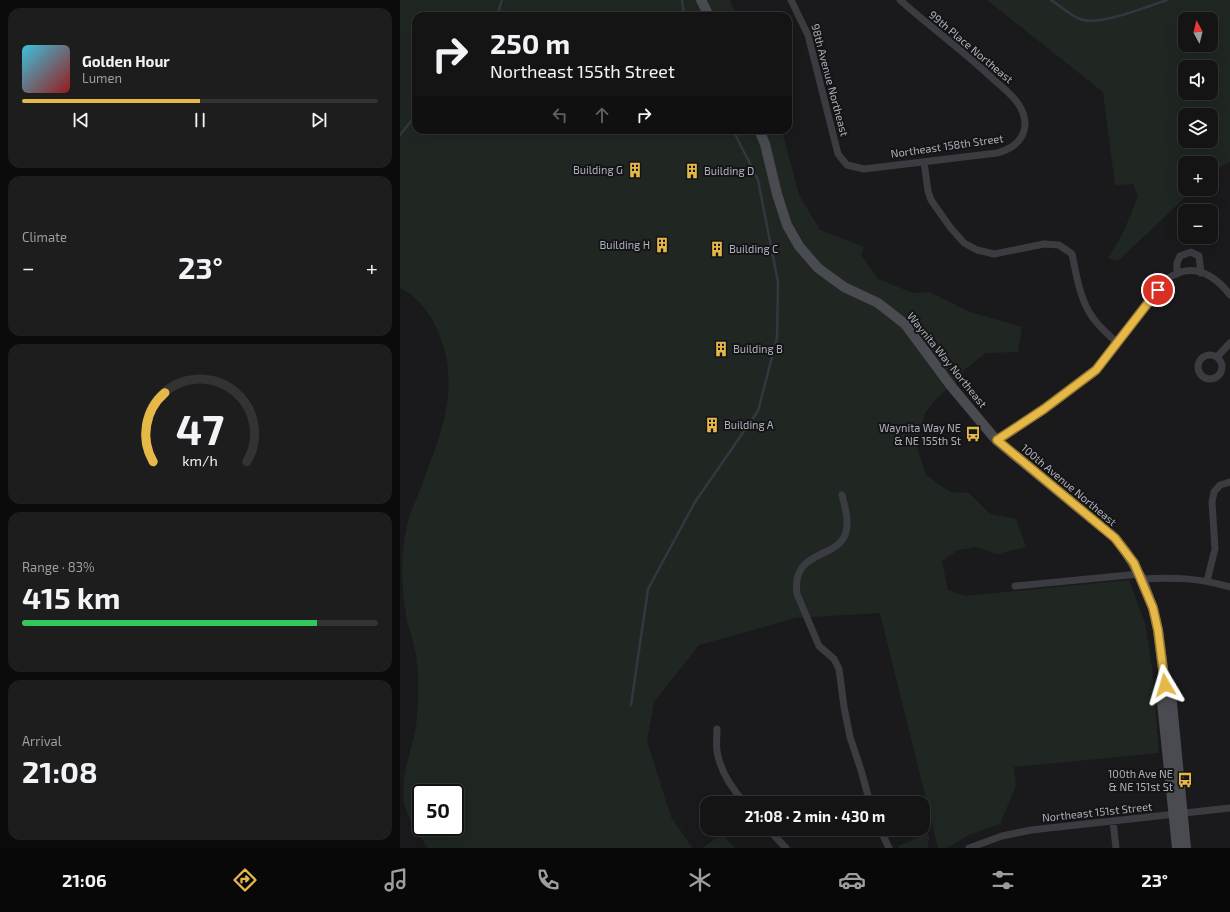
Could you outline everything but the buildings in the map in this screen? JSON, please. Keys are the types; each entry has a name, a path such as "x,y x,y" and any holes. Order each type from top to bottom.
{"main road":[{"path":"701,0 707,12"},
{"name":"Waynita Way Northeast","path":"761,134 765,144 782,212 799,246 818,268 844,287 878,303 905,324 951,386 997,440"},
{"name":"100th Avenue Northeast","path":"997,440 1115,538 1134,563 1141,576 1153,608 1158,630 1165,685 1170,693 1179,814 1186,848"},
{"name":"100th Avenue Northeast","path":"1177,848 1179,814"}],"street":[{"name":"98th Avenue Northeast","path":"792,0 808,35 838,154 847,166"},
{"name":"99th Place Northeast","path":"900,0 924,22 977,63 1016,100 1023,114"},
{"name":"Northeast 158th Street","path":"847,166 864,170 1006,151 1020,140 1025,125 1023,114"},
{"path":"924,162 928,191 931,200 950,227 964,243 977,250 994,254 1044,244 1059,245 1072,254 1080,291 1087,309 1096,323 1117,343"},
{"path":"1177,274 1177,263 1180,256 1190,252 1199,256 1201,273"},
{"path":"997,440 1044,409 1096,370 1166,279 1177,274 1195,271 1212,277 1221,283 1230,295"},
{"path":"1217,357 1230,344"},
{"path":"1207,581 1215,549 1212,502 1214,492 1220,485 1230,482"},
{"path":"842,495 847,512 846,532 842,540 834,547 816,556 801,568 796,586 797,594 819,646 834,659 839,669 850,737 868,796"},
{"path":"1015,586 1141,576 1175,577 1207,581 1230,587"},
{"path":"717,729 717,750 719,759 727,778 740,796"},
{"name":"Northeast 151st Street","path":"969,848 1002,836 1032,830 1230,808"},
{"path":"1113,822 1116,848"},
{"path":"775,836 786,848"},
{"path":"883,836 889,848"}],"shaded area":[{"path":"400,0 730,0 735,12 412,12 412,134 783,134 799,195 820,230 864,247 861,255 878,279 913,293 929,292 970,312 1022,327 1018,352 986,353 964,370 953,388 951,386 935,400 925,413 917,448 926,475 950,492 969,493 990,514 1016,519 1026,547 997,554 976,547 958,550 942,561 948,590 965,596 1129,580 1145,623 1152,668 1159,753 1014,767 1016,786 1000,824 971,834 947,848 938,848 930,816 930,796 925,796 880,613 796,618 699,645 654,702 647,741 671,817 692,848 428,848 420,836 464,836 464,784 412,784 412,822 405,806 403,790 416,724 418,682 416,652 403,596 402,561 409,519 433,455 445,414 448,393 448,372 444,350 436,327 426,310 417,299 400,288"},
{"path":"987,0 1230,0 1230,162 1218,168 1218,156 1178,156 1178,196 1187,196 1118,261 1108,258 1122,235 1138,197 1133,184 1115,185 1103,92"},
{"path":"719,836 724,836 735,848 702,848"},
{"path":"922,836 929,836 928,848 899,848 898,846"}],"waterway":[{"path":"498,12 502,0"},
{"path":"682,0 684,12"},
{"path":"1051,0 1076,17 1088,21 1123,15 1167,0"},
{"path":"400,135 412,120"},
{"path":"631,705 648,589 695,502 758,411 777,338 778,282 758,180 735,134"}],"place":[{"name":"Building G","path":"635,170"},
{"name":"Building D","path":"692,171"},
{"name":"Building H","path":"662,245"},
{"name":"Building C","path":"717,249"},
{"name":"Building B","path":"721,349"},
{"name":"Building A","path":"712,425"},
{"name":"Waynita Way NE & NE 155th St","path":"973,434"},
{"name":"100th Ave NE & NE 151st St","path":"1185,780"}],"route":[{"path":"1158,290 1096,370 1044,409 997,440 1115,538 1134,563 1153,608 1158,630 1165,685"}]}
